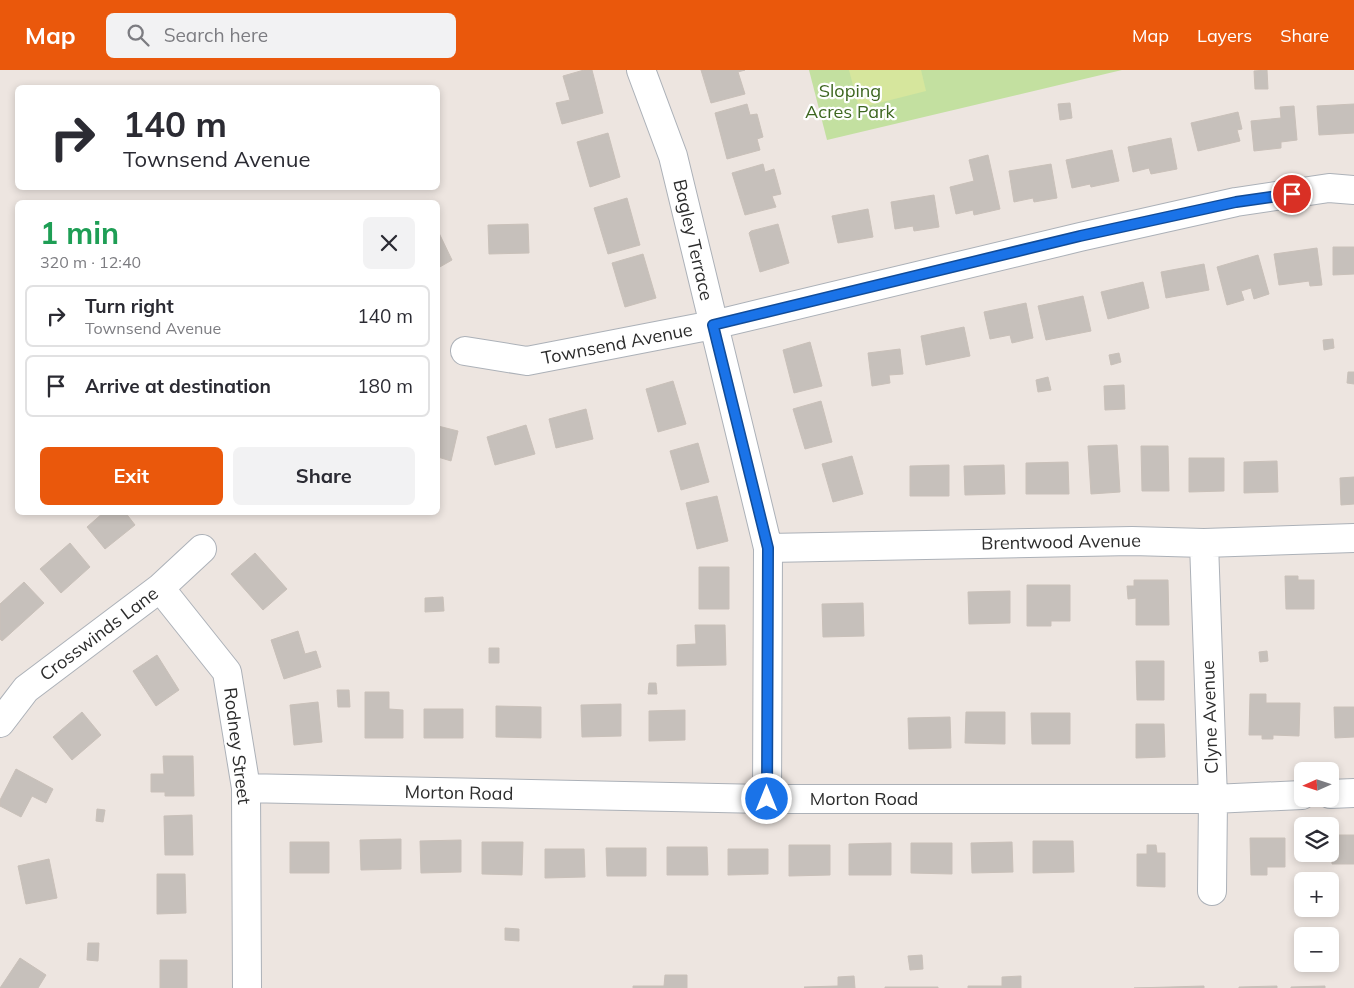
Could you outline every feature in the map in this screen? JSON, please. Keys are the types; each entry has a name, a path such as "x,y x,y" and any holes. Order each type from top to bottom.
{"street":[{"name":"Bagley Terrace","path":"641,70 673,156 768,548 767,799"},
{"name":"Townsend Avenue","path":"465,351 527,362 713,325 1080,236 1236,202 1329,188 1354,190"},
{"name":"Brentwood Avenue","path":"768,548 1132,541 1204,543 1354,538"},
{"name":"Clyne Avenue","path":"1204,543 1213,799 1212,891"},
{"name":"Crosswinds Lane","path":"0,723 26,689 160,588 202,549"},
{"name":"Rodney Street","path":"160,588 227,672 246,788 247,988"},
{"name":"Morton Road","path":"246,788 767,799 1213,799 1294,795"},
{"path":"1339,794 1354,793"}],"green space":[{"name":"Sloping Acres Park","path":"809,70 1122,70 827,140"},
{"path":"849,70 921,70 926,91 859,108"}],"building":[{"path":"584,70 592,70 603,113 562,124 556,103 570,100 563,76"},
{"path":"701,70 745,70 738,72 745,94 711,103"},
{"path":"1267,70 1268,89 1255,89 1254,71"},
{"path":"1070,103 1072,118 1060,120 1058,104"},
{"path":"747,104 750,115 757,114 763,137 757,139 760,150 727,159 715,113"},
{"path":"1354,104 1354,133 1319,135 1317,106"},
{"path":"1294,106 1297,140 1281,142 1281,148 1254,151 1251,121 1281,118 1280,107"},
{"path":"1238,112 1242,129 1237,130 1240,141 1198,151 1191,123"},
{"path":"608,133 620,177 590,187 577,142"},
{"path":"1171,138 1177,169 1151,174 1149,168 1133,172 1128,147"},
{"path":"1112,150 1119,181 1091,187 1090,184 1072,188 1066,160"},
{"path":"988,155 1000,209 974,215 973,210 956,214 950,187 974,181 969,160"},
{"path":"763,164 765,172 774,169 781,194 772,196 776,207 745,215 732,173"},
{"path":"1051,164 1057,198 1034,202 1033,198 1014,202 1009,171"},
{"path":"934,195 939,227 914,231 913,226 895,229 891,202"},
{"path":"627,198 640,245 608,254 594,208"},
{"path":"868,209 873,237 838,243 832,216"},
{"path":"528,224 529,253 489,254 488,225"},
{"path":"778,224 789,263 760,272 749,233"},
{"path":"440,235 452,260 440,267"},
{"path":"1333,247 1354,247 1354,274 1333,275"},
{"path":"1317,248 1322,285 1310,286 1309,281 1279,285 1274,254"},
{"path":"643,254 656,298 625,307 612,263"},
{"path":"1258,255 1269,294 1254,299 1251,288 1241,291 1244,300 1227,305 1217,267"},
{"path":"1204,264 1209,290 1166,298 1161,272"},
{"path":"1143,282 1149,308 1108,319 1101,292"},
{"path":"1083,296 1091,331 1046,340 1038,306"},
{"path":"1026,303 1033,338 1012,343 1010,335 990,339 984,312"},
{"path":"964,327 970,356 926,365 921,336"},
{"path":"1333,339 1334,348 1324,350 1323,340"},
{"path":"810,342 822,386 794,393 783,350"},
{"path":"900,349 903,374 889,375 890,383 872,386 868,353"},
{"path":"1119,353 1121,362 1111,365 1109,355"},
{"path":"1348,372 1354,372 1354,384 1347,383"},
{"path":"1048,377 1051,390 1038,392 1036,380"},
{"path":"673,381 686,424 658,432 646,389"},
{"path":"1124,385 1125,409 1105,410 1104,386"},
{"path":"821,401 832,442 805,449 793,409"},
{"path":"586,409 593,439 556,448 549,419"},
{"path":"526,425 535,454 495,465 487,437"},
{"path":"440,426 458,431 451,461 440,458"},
{"path":"698,443 709,482 681,490 670,451"},
{"path":"1117,445 1120,492 1091,494 1088,446"},
{"path":"1141,446 1168,446 1169,491 1142,491"},
{"path":"852,456 863,494 833,502 822,464"},
{"path":"1189,458 1224,458 1224,491 1189,492"},
{"path":"1277,461 1278,492 1244,493 1244,462"},
{"path":"1068,462 1069,494 1026,494 1026,463"},
{"path":"949,465 949,496 910,496 910,466"},
{"path":"1004,465 1005,494 965,495 964,466"},
{"path":"1354,477 1354,504 1341,505 1340,478"},
{"path":"717,496 728,541 697,549 686,503"},
{"path":"101,515 127,515 135,525 105,549 87,527"},
{"path":"70,543 90,567 61,593 40,569"},
{"path":"255,553 287,589 263,610 231,574"},
{"path":"699,567 729,567 729,609 699,609"},
{"path":"1285,576 1298,576 1298,580 1314,580 1314,609 1286,609"},
{"path":"1134,580 1168,580 1169,625 1136,625 1136,598 1128,599 1127,586 1134,586"},
{"path":"24,582 44,603 2,641 0,639 0,604"},
{"path":"1027,585 1070,585 1070,621 1051,621 1051,626 1027,626"},
{"path":"1010,591 1010,623 969,624 968,592"},
{"path":"443,597 444,611 425,612 425,598"},
{"path":"863,603 864,636 823,637 822,604"},
{"path":"695,625 725,625 726,665 677,666 677,645 696,644"},
{"path":"298,631 305,654 316,651 321,667 284,679 271,640"},
{"path":"489,648 499,648 499,663 489,663"},
{"path":"1267,651 1268,661 1260,662 1259,652"},
{"path":"157,655 179,690 156,706 133,671"},
{"path":"1136,661 1164,661 1164,700 1137,700"},
{"path":"649,683 656,683 657,694 648,694"},
{"path":"337,690 349,690 350,707 338,707"},
{"path":"365,692 389,692 389,709 403,710 403,738 365,738"},
{"path":"1250,694 1266,694 1266,703 1300,703 1299,736 1273,735 1273,739 1262,739 1262,735 1249,735"},
{"path":"318,702 322,742 294,745 290,705"},
{"path":"621,704 621,736 582,737 581,705"},
{"path":"496,706 541,707 541,738 496,737"},
{"path":"1334,707 1354,707 1354,737 1335,738"},
{"path":"424,709 463,709 463,738 424,738"},
{"path":"685,710 685,740 649,741 649,711"},
{"path":"82,712 101,735 72,760 53,737"},
{"path":"966,712 1005,712 1005,744 965,743"},
{"path":"1031,713 1070,713 1070,744 1032,744"},
{"path":"950,717 951,748 909,749 908,718"},
{"path":"1136,724 1164,724 1165,757 1136,758"},
{"path":"163,756 193,756 194,796 165,796 165,792 151,792 151,774 164,774"},
{"path":"16,769 53,789 46,803 32,796 21,817 0,806 0,800"},
{"path":"97,809 105,810 103,822 96,821"},
{"path":"192,815 193,855 165,855 164,816"},
{"path":"1339,835 1354,835 1354,864 1332,864 1332,862 1339,862"},
{"path":"1250,838 1285,838 1285,867 1267,867 1267,875 1251,875"},
{"path":"401,839 401,869 361,870 360,840"},
{"path":"461,840 461,872 421,873 420,841"},
{"path":"1033,841 1073,841 1074,872 1033,873"},
{"path":"290,842 329,842 329,873 290,873"},
{"path":"482,842 523,842 522,875 482,874"},
{"path":"1012,842 1013,872 972,873 971,843"},
{"path":"891,843 891,875 849,875 849,844"},
{"path":"911,843 952,843 952,874 911,873"},
{"path":"789,845 830,845 830,875 789,876"},
{"path":"1147,845 1156,845 1157,853 1165,853 1165,887 1137,886 1137,854 1147,854"},
{"path":"667,847 707,847 708,875 667,875"},
{"path":"606,848 646,848 646,876 607,876"},
{"path":"545,849 584,849 585,877 545,878"},
{"path":"728,849 768,849 768,874 728,875"},
{"path":"49,859 57,898 26,904 18,866"},
{"path":"157,874 185,874 186,913 157,914"},
{"path":"505,928 519,929 519,941 505,940"},
{"path":"88,943 99,943 98,961 87,960"},
{"path":"922,955 923,969 910,970 908,956"},
{"path":"20,958 46,975 38,988 0,988"},
{"path":"160,960 187,960 187,988 160,988"},
{"path":"665,975 687,975 687,988 633,988 633,986 664,986"},
{"path":"854,976 855,988 804,987 838,986 838,977"},
{"path":"1021,976 1021,988 968,988 968,986 1002,986 1002,977"},
{"path":"1204,986 1204,988 1134,988"},
{"path":"1277,986 1277,988 1239,988 1239,987"},
{"path":"1325,986 1325,988 1291,988 1291,987"},
{"path":"938,987 938,988 885,988"}],"route":[{"path":"767,799 768,548 713,325 1080,236 1236,202 1292,194"}]}
